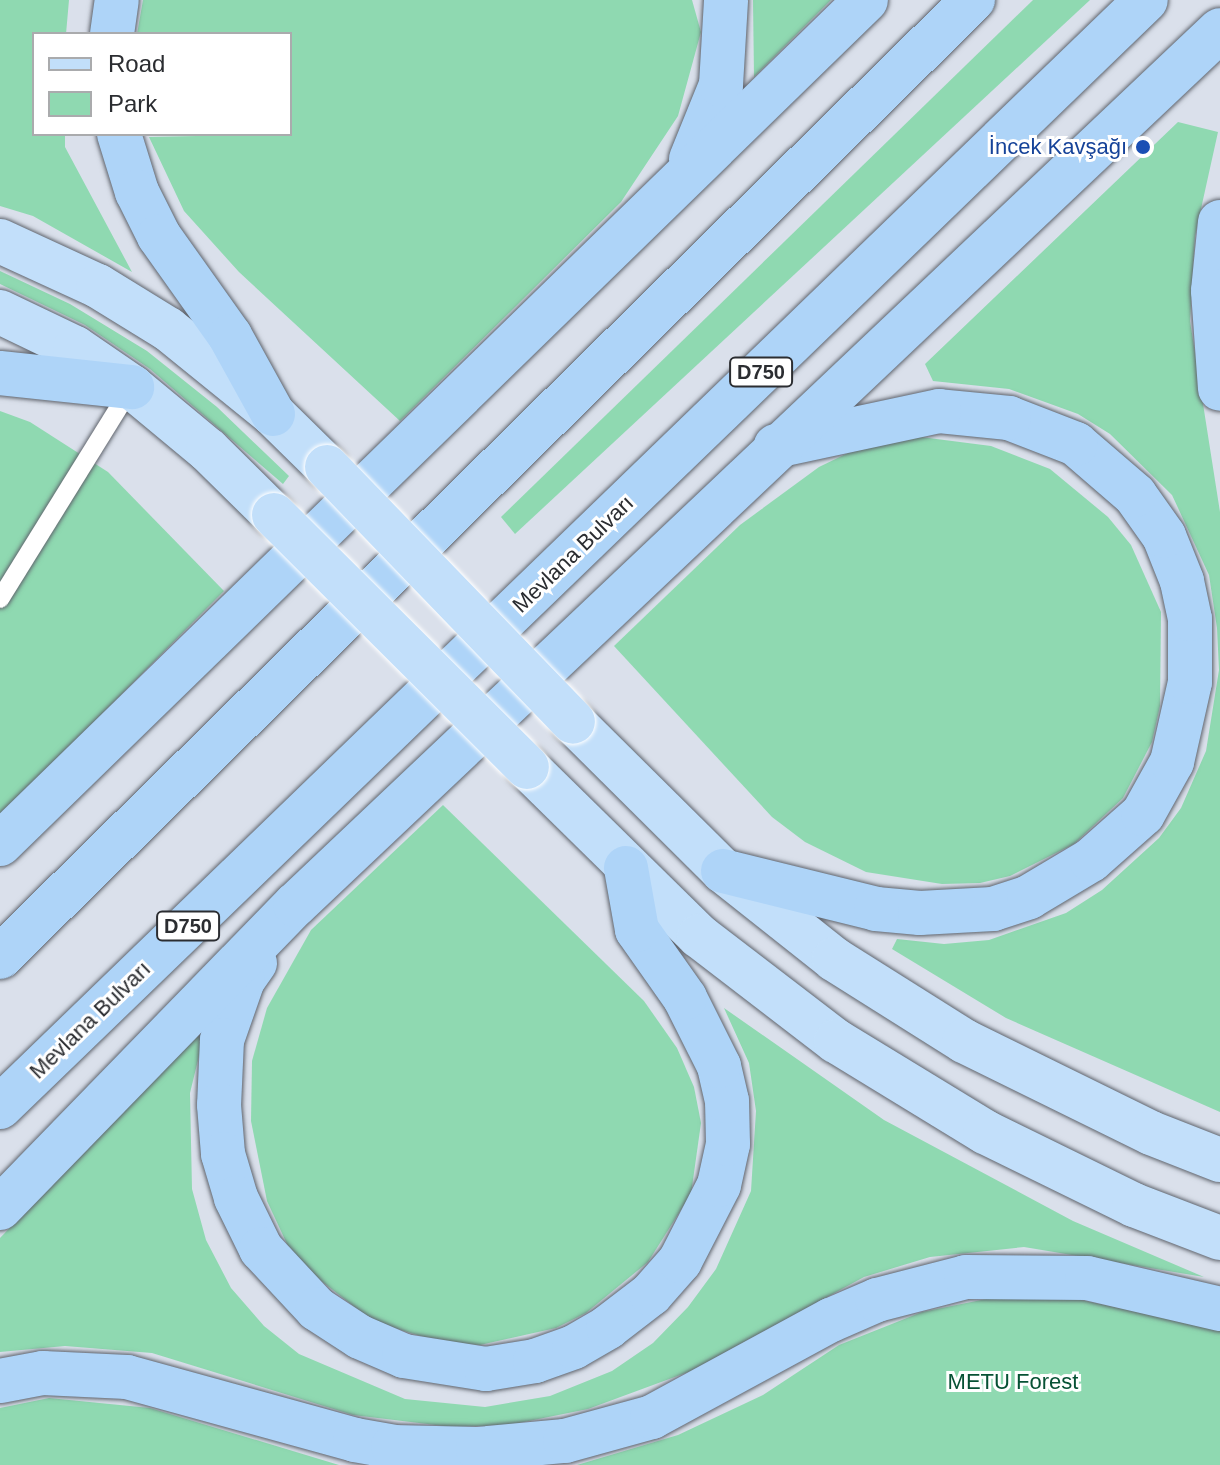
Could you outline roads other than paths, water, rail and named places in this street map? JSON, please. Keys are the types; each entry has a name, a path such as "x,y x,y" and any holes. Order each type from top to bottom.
{"highway":[{"path":"112,32 117,0"},
{"path":"676,188 705,133 721,85 726,0"},
{"path":"0,844 866,0"},
{"path":"0,957 973,0"},
{"name":"Mevlana Bulvarı","path":"0,1107 1146,0"},
{"path":"0,1208 295,905 776,446 1220,30"},
{"path":"120,136 137,192 159,236 230,336 273,414"},
{"path":"1220,222 1213,291 1220,389"},
{"path":"0,373 132,387"},
{"path":"723,871 876,909 920,913 993,909 1029,897 1091,860 1143,814 1172,762 1190,682 1190,619 1182,581 1164,536 1135,495 1076,444 1009,418 939,411 776,446"},
{"path":"295,905 243,980 222,1040 223,1154 236,1198 261,1249 317,1309 360,1337 404,1356 486,1369 574,1347 640,1302 680,1261 719,1185 728,1144 727,1101 719,1066 685,998 637,930 626,868"},
{"path":"0,1381 43,1373 127,1377 355,1440 478,1449 565,1441 652,1417 866,1305 966,1277 1087,1278 1220,1309"}],"main road":[{"path":"0,241 98,286 168,329 273,414 723,871 834,959 964,1041 1151,1133 1220,1160"},
{"path":"0,312 75,348 132,387 208,450 626,868 699,936 790,1008 883,1073 1035,1157 1202,1232"}],"lane":[{"path":"0,599 132,387"}],"place":[{"name":"İncek Kavşağı","path":"1143,147"}],"park label":[{"name":"METU Forest","path":"1013,1382"}]}
